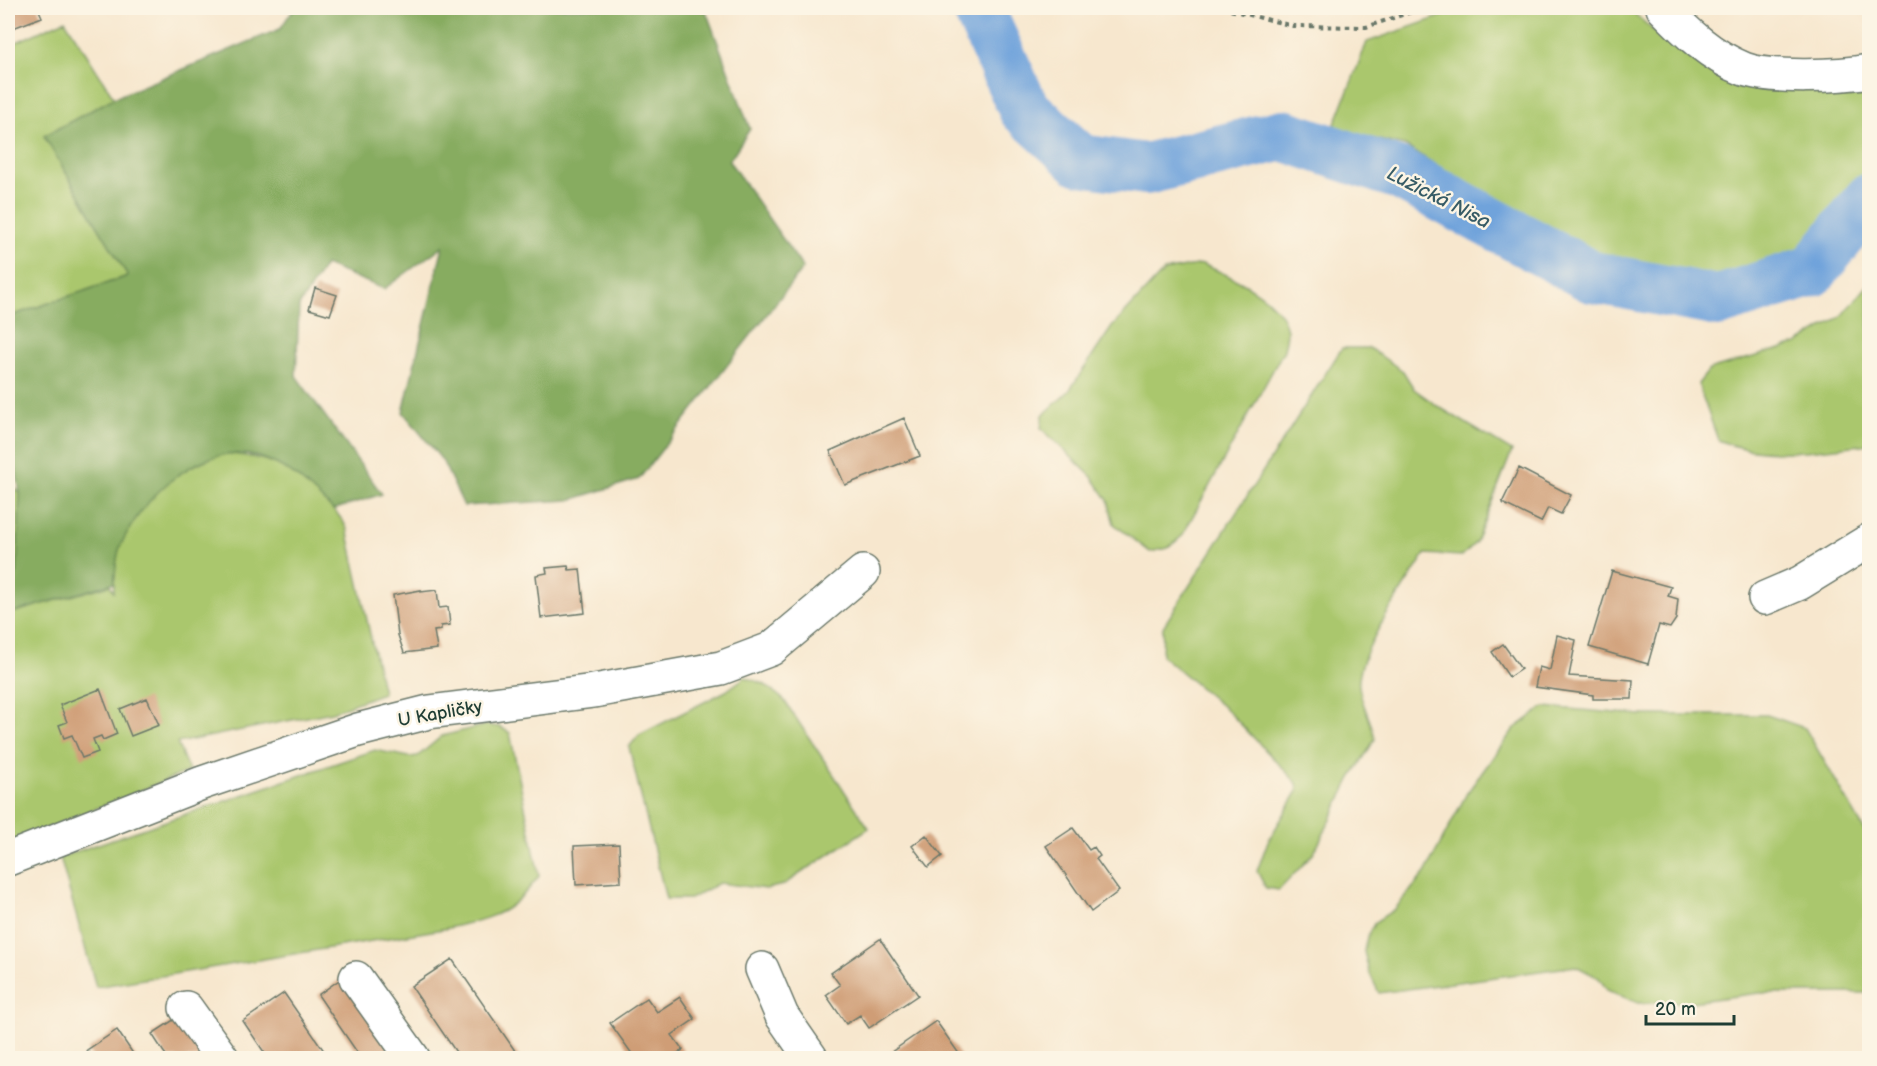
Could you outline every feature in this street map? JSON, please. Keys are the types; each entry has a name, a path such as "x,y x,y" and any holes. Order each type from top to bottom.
{"street":[{"path":"1663,8 1707,49 1745,69 1815,75 1869,71"},
{"path":"1765,598 1800,583 1869,540"},
{"name":"U Kapličky","path":"8,859 202,783 358,730 429,712 594,691 721,668 771,649 862,572"},
{"path":"762,969 783,1016 811,1059"},
{"path":"356,978 413,1059"},
{"path":"186,1008 222,1059"}],"path":[{"path":"1222,8 1293,26 1366,27 1423,8"}],"green space":[{"path":"294,8 679,8 706,11 750,129 729,161 803,268 639,479 570,500 464,506 442,460 403,412 443,246 384,289 325,265 299,306 296,376 382,494 333,510 281,466 259,457 237,454 216,456 195,464 176,476 143,509 120,547 114,583 8,614 8,587 17,572 20,493 8,427 8,317 128,276 44,136 114,98 280,29"},
{"path":"1465,8 1628,8 1669,44 1737,86 1851,92 1869,90 1869,173 1796,257 1714,279 1590,258 1405,146 1333,129 1367,42"},
{"path":"65,20 114,98 44,136 128,276 8,317 8,46"},
{"path":"1202,264 1253,289 1276,308 1287,331 1286,341 1284,350 1182,536 1168,548 1150,552 1114,524 1108,500 1092,477 1041,428 1043,415 1069,391 1112,327 1164,271"},
{"path":"1869,284 1869,444 1774,452 1736,446 1718,440 1698,384 1709,370 1797,344 1842,316"},
{"path":"1342,348 1369,348 1403,371 1414,389 1439,407 1512,451 1476,542 1462,556 1425,554 1384,619 1365,656 1359,686 1375,739 1351,778 1314,853 1279,890 1266,888 1257,871 1268,841 1298,791 1297,783 1228,711 1162,656 1163,627"},
{"path":"223,453 266,460 288,470 342,520 347,529 383,693 332,712 177,743 189,771 8,844 8,614 110,585 114,593 118,551 132,522 142,509 177,476"},
{"path":"8,482 20,493 17,573 8,587"},
{"path":"745,677 764,684 784,700 869,828 783,885 766,889 719,883 690,899 666,899 629,747 639,735 726,691"},
{"path":"1544,707 1641,715 1767,715 1805,728 1869,838 1869,993 1759,993 1691,1002 1638,1003 1607,990 1599,978 1576,966 1379,993 1369,972 1364,951 1367,937 1375,922 1395,909 1425,873 1467,793 1514,729"},
{"path":"486,725 500,727 510,733 539,876 509,907 490,917 449,928 96,987 60,857 375,750 409,757 418,756 442,736"}],"building":[{"path":"8,8 38,8 42,17 8,30"},
{"path":"315,288 337,295 330,315 309,309"},
{"path":"904,418 920,456 845,485 830,451"},
{"path":"1519,468 1571,495 1561,514 1548,508 1541,522 1502,503"},
{"path":"568,566 569,570 580,569 585,613 541,618 536,575 547,573 546,568"},
{"path":"1612,571 1671,587 1668,596 1678,599 1676,619 1670,628 1659,625 1648,664 1589,647"},
{"path":"421,590 421,592 437,590 439,608 448,607 450,625 441,626 441,630 434,631 437,649 404,653 398,635 393,595"},
{"path":"1557,635 1576,640 1569,676 1633,680 1632,699 1593,699 1593,695 1535,687 1539,667 1550,670"},
{"path":"1503,644 1521,669 1509,677 1492,652"},
{"path":"100,689 117,734 103,740 101,736 93,739 98,752 82,758 72,735 64,738 59,725 67,722 60,705"},
{"path":"147,698 159,725 131,736 120,709"},
{"path":"1073,828 1089,850 1094,847 1100,856 1096,859 1119,891 1091,912 1046,846"},
{"path":"926,835 942,856 928,867 912,846"},
{"path":"619,844 621,882 576,885 574,846"},
{"path":"880,939 918,995 869,1028 860,1015 846,1024 826,995 840,985 831,973"},
{"path":"452,959 520,1058 460,1058 411,986"},
{"path":"342,978 396,1058 361,1058 318,995"},
{"path":"284,993 329,1058 268,1058 243,1021"},
{"path":"680,997 695,1019 672,1035 683,1050 669,1058 635,1058 610,1023 647,998 657,1012"},
{"path":"175,1019 202,1058 168,1058 163,1051 152,1034"},
{"path":"936,1021 962,1058 889,1058 887,1055"},
{"path":"117,1030 136,1058 93,1058 87,1050"}],"waterway":[{"name":"Lužická Nisa","path":"978,8 1024,109 1080,160 1146,169 1283,135 1400,174 1592,277 1718,301 1812,271 1870,199"}]}
